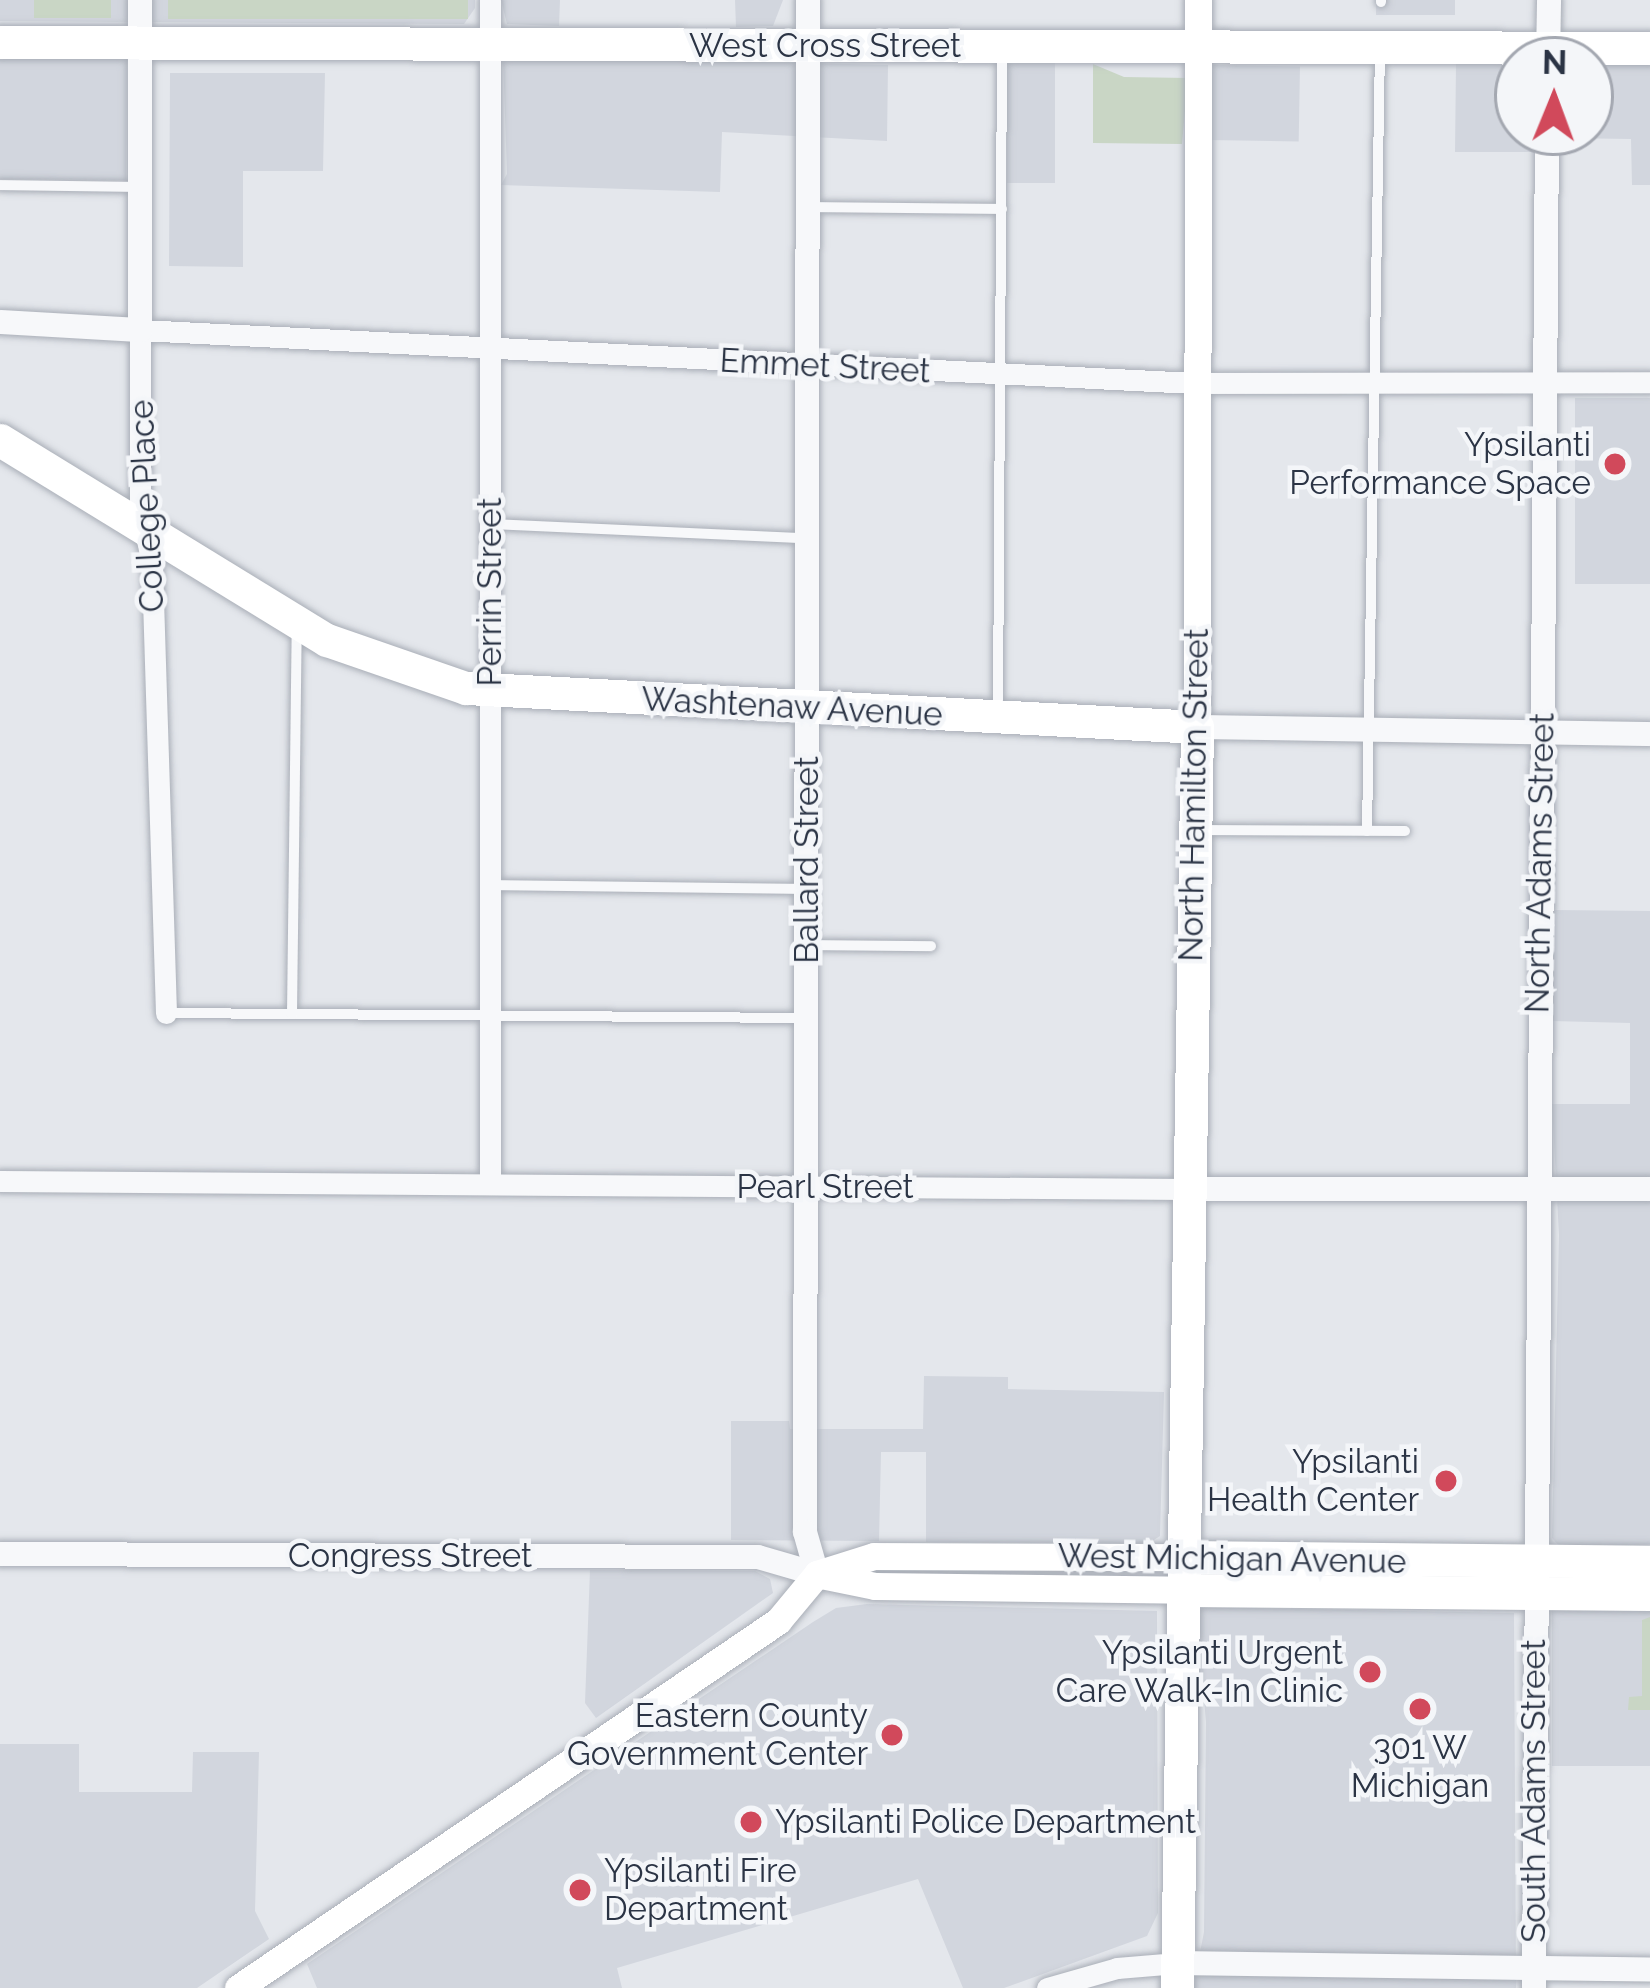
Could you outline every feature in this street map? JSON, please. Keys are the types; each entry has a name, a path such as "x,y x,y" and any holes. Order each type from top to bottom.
{"main road":[{"name":"North Hamilton Street","path":"1177,1976 1196,830 1198,0"},
{"name":"West Cross Street","path":"0,43 1198,45 1494,52"},
{"name":"West Cross Street","path":"1614,50 1650,48"},
{"name":"Washtenaw Avenue","path":"0,440 297,622 373,661 490,692 1197,727"},
{"name":"West Michigan Avenue","path":"817,1574 874,1556 1185,1573 1535,1577 1650,1594"},
{"name":"West Michigan Avenue","path":"1535,1577 1650,1562"},
{"path":"238,1988 778,1621 817,1574"}],"street":[{"name":"College Place","path":"140,0 144,529 152,566 166,1012"},
{"name":"Perrin Street","path":"490,0 490,1183"},
{"name":"Ballard Street","path":"808,0 805,1532 817,1574"},
{"path":"1548,36 1549,0"},
{"name":"North Adams Street","path":"1535,1577 1547,156"},
{"name":"Emmet Street","path":"0,322 492,351 1195,383 1650,382"},
{"name":"Washtenaw Avenue","path":"1197,727 1650,734"},
{"name":"Pearl Street","path":"0,1180 1650,1189"},
{"name":"Congress Street","path":"0,1554 758,1557 817,1574"},
{"name":"South Adams Street","path":"1534,1979 1535,1577"},
{"path":"1047,1988 1117,1968 1177,1976 1534,1979 1650,1970"}],"lane":[{"path":"998,718 1003,47"},
{"path":"1366,830 1378,382 1380,48"},
{"path":"0,185 141,187"},
{"path":"809,207 1002,209"},
{"path":"491,524 808,538"},
{"path":"292,1014 297,622"},
{"path":"1196,830 1405,831"},
{"path":"490,885 807,889"},
{"path":"807,945 931,946"},
{"path":"166,1012 807,1018"}],"shaded area":[{"path":"0,0 475,0 475,8 464,24 0,21"},
{"path":"501,0 560,0 559,26 507,24"},
{"path":"735,0 783,0 773,26 736,27"},
{"path":"1376,0 1455,0 1455,15 1376,15"},
{"path":"503,56 888,65 887,141 722,132 720,192 501,185 507,174"},
{"path":"127,58 126,180 0,179 0,59"},
{"path":"1007,63 1055,63 1055,183 1007,183"},
{"path":"1456,64 1494,64 1494,152 1455,152"},
{"path":"1210,65 1300,67 1299,142 1209,140"},
{"path":"1614,65 1650,65 1650,185 1632,185 1631,139 1614,139"},
{"path":"170,73 325,73 323,171 243,171 243,267 169,266"},
{"path":"1575,398 1650,398 1650,584 1575,584"},
{"path":"1554,910 1650,911 1650,1544 1562,1549 1552,1538 1559,1235 1552,1104 1630,1104 1630,1023 1552,1021"},
{"path":"924,1376 1008,1377 1008,1389 1164,1392 1160,1536 1149,1543 926,1542 926,1452 881,1452 879,1541 731,1540 731,1421 789,1421 790,1429 923,1429"},
{"path":"590,1570 755,1571 770,1579 773,1593 596,1718 585,1703"},
{"path":"1552,1603 1650,1603 1650,1766 1552,1766"},
{"path":"867,1604 1157,1611 1158,1913 1147,1936 1004,1988 963,1988 918,1879 617,1968 622,1988 317,1988 307,1964 813,1622 836,1608"},
{"path":"1196,1607 1514,1613 1516,1988 1193,1988 1204,1932 1206,1722"},
{"path":"0,1744 79,1744 79,1792 192,1792 193,1752 259,1752 255,1911 269,1939 197,1988 0,1988"}],"green space":[{"path":"34,0 111,0 111,18 34,18"},
{"path":"168,0 468,0 468,19 168,19"},
{"path":"1093,64 1124,77 1188,78 1182,144 1093,143"},
{"path":"1650,1617 1650,1710 1628,1710 1629,1697 1642,1696 1642,1620"}],"place":[{"name":"Ypsilanti Performance Space","path":"1615,464"},
{"name":"Ypsilanti Health Center","path":"1446,1481"},
{"name":"Ypsilanti Urgent Care Walk-In Clinic","path":"1370,1672"},
{"name":"301 W Michigan","path":"1420,1709"},
{"name":"Eastern County Government Center","path":"892,1735"},
{"name":"Ypsilanti Police Department","path":"751,1822"},
{"name":"Ypsilanti Fire Department","path":"580,1890"}]}
